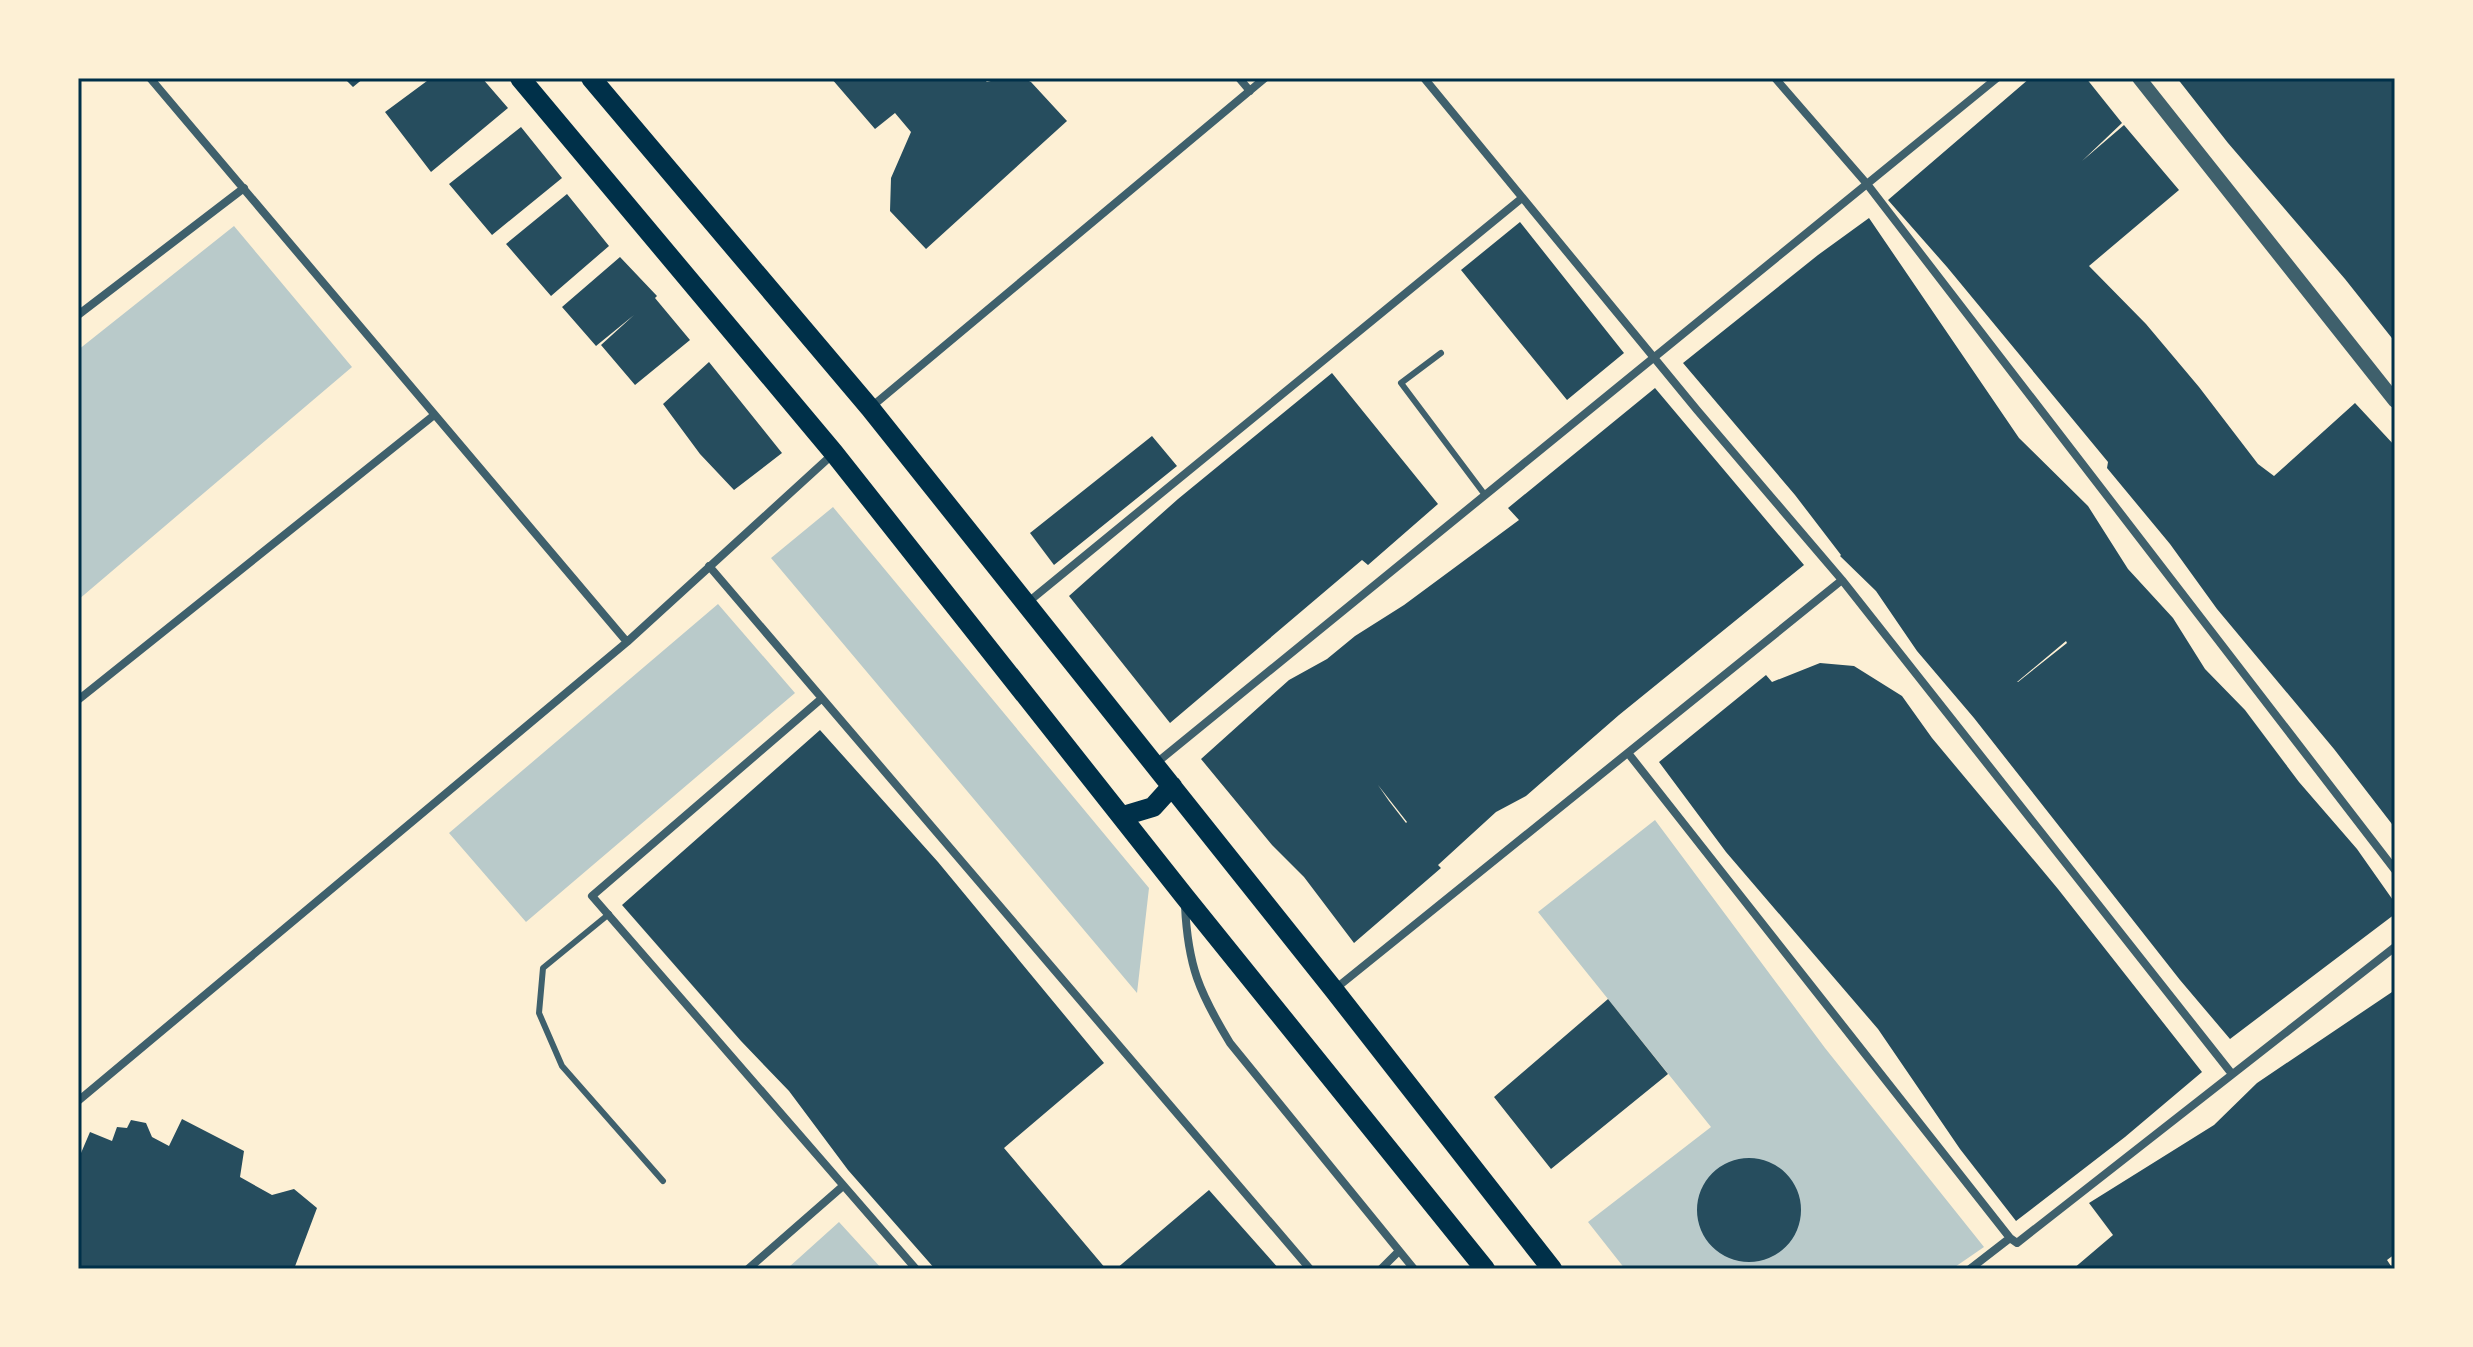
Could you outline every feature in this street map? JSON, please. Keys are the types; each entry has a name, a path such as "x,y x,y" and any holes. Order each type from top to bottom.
{"main road":[{"path":"520,78 834,453 1185,897 1485,1269"},
{"path":"591,78 870,408 1552,1269"},
{"path":"1123,816 1153,807 1172,786"}],"street":[{"path":"150,78 627,642"},
{"path":"1239,78 1250,91"},
{"path":"870,408 1265,78"},
{"path":"1424,78 1654,358 1842,580 2232,1074"},
{"path":"1775,78 1867,184 2395,870"},
{"path":"1155,765 1997,78"},
{"path":"2139,78 2395,401"},
{"path":"78,315 244,188"},
{"path":"1026,603 1522,198"},
{"path":"78,700 433,416"},
{"path":"78,1101 627,642 834,453"},
{"path":"709,566 1310,1269"},
{"path":"1334,990 1842,580"},
{"path":"821,699 592,896 916,1269"},
{"path":"1628,753 2013,1241"},
{"path":"1185,897 1187,942 1210,1012 1230,1043 1414,1269"},
{"path":"1970,1269 2013,1241 2395,947"},
{"path":"748,1269 843,1186"},
{"path":"1381,1269 1399,1251"}],"lane":[{"path":"1441,353 1401,383 1485,495"},
{"path":"609,914 543,968 539,1013 562,1066 663,1181"}],"shaded area":[{"path":"234,226 352,367 78,600 78,350"},
{"path":"833,507 1149,888 1137,993 771,558"},
{"path":"718,604 795,693 526,922 449,833"},
{"path":"1655,820 1825,1048 1984,1247 1952,1269 1625,1269 1588,1222 1711,1127 1538,912"},
{"path":"839,1222 882,1269 789,1267"}],"building":[{"path":"344,78 364,78 353,87"},
{"path":"431,78 482,78 508,108 431,172 385,112"},
{"path":"831,78 982,78 987,82 1023,78 1031,82 1067,121 926,249 890,211 891,178 911,132 895,113 875,129"},
{"path":"2030,78 2086,78 2122,123 2082,161 2124,125 2179,190 2089,266 2146,324 2258,464 2274,476 2355,403 2395,446 2395,828 2334,749 2217,609 2170,544 2107,468 2108,462 1888,200"},
{"path":"2177,78 2395,78 2395,342 2228,143"},
{"path":"521,127 562,178 492,235 449,184"},
{"path":"567,194 609,246 551,296 506,244"},
{"path":"1869,218 2019,438 2088,506 2128,569 2173,618 2205,669 2245,710 2299,782 2357,849 2395,903 2395,914 2230,1039 1917,651 1876,591 1840,556 1795,495 1683,363","holes":["2066,641 2018,682 2017,682"]},
{"path":"1520,222 1624,353 1567,400 1461,270"},
{"path":"620,257 657,296 655,298 690,340 635,385 601,345 634,315 596,346 562,307"},
{"path":"709,362 782,453 734,490 700,454 663,404"},
{"path":"1332,373 1438,504 1368,565 1362,560 1170,723 1069,596 1178,499"},
{"path":"1655,388 1804,565 1619,715 1526,796 1496,812 1438,865 1441,868 1354,943 1304,877 1272,845 1201,759 1289,680 1327,659 1519,520 1508,508","holes":["1378,785 1407,822 1406,823"]},
{"path":"1152,436 1177,466 1054,565 1030,533"},
{"path":"1820,663 1854,666 1902,696 1932,738 2058,889 2202,1072 2125,1137 2016,1221 1960,1149 1878,1029 1726,852 1659,762 1766,675 1772,682"},
{"path":"820,730 938,862 1104,1063 1004,1148 1106,1269 935,1269 848,1170 789,1091 622,905"},
{"path":"2395,990 2395,1254 2387,1260 2393,1269 2073,1269 2113,1235 2089,1203 2214,1125 2257,1083"},
{"path":"1608,999 1668,1074 1551,1169 1494,1097"},
{"path":"182,1119 244,1151 240,1177 272,1195 294,1189 317,1208 294,1269 78,1269 78,1160 90,1132 112,1141 117,1127 127,1128 131,1120 146,1123 152,1137 169,1146"},
{"path":"1749,1158 1769,1162 1786,1173 1797,1190 1801,1210 1797,1230 1786,1247 1769,1258 1749,1262 1729,1258 1712,1247 1701,1230 1697,1210 1701,1190 1712,1173 1729,1162"},
{"path":"1209,1190 1279,1269 1116,1269"}]}
